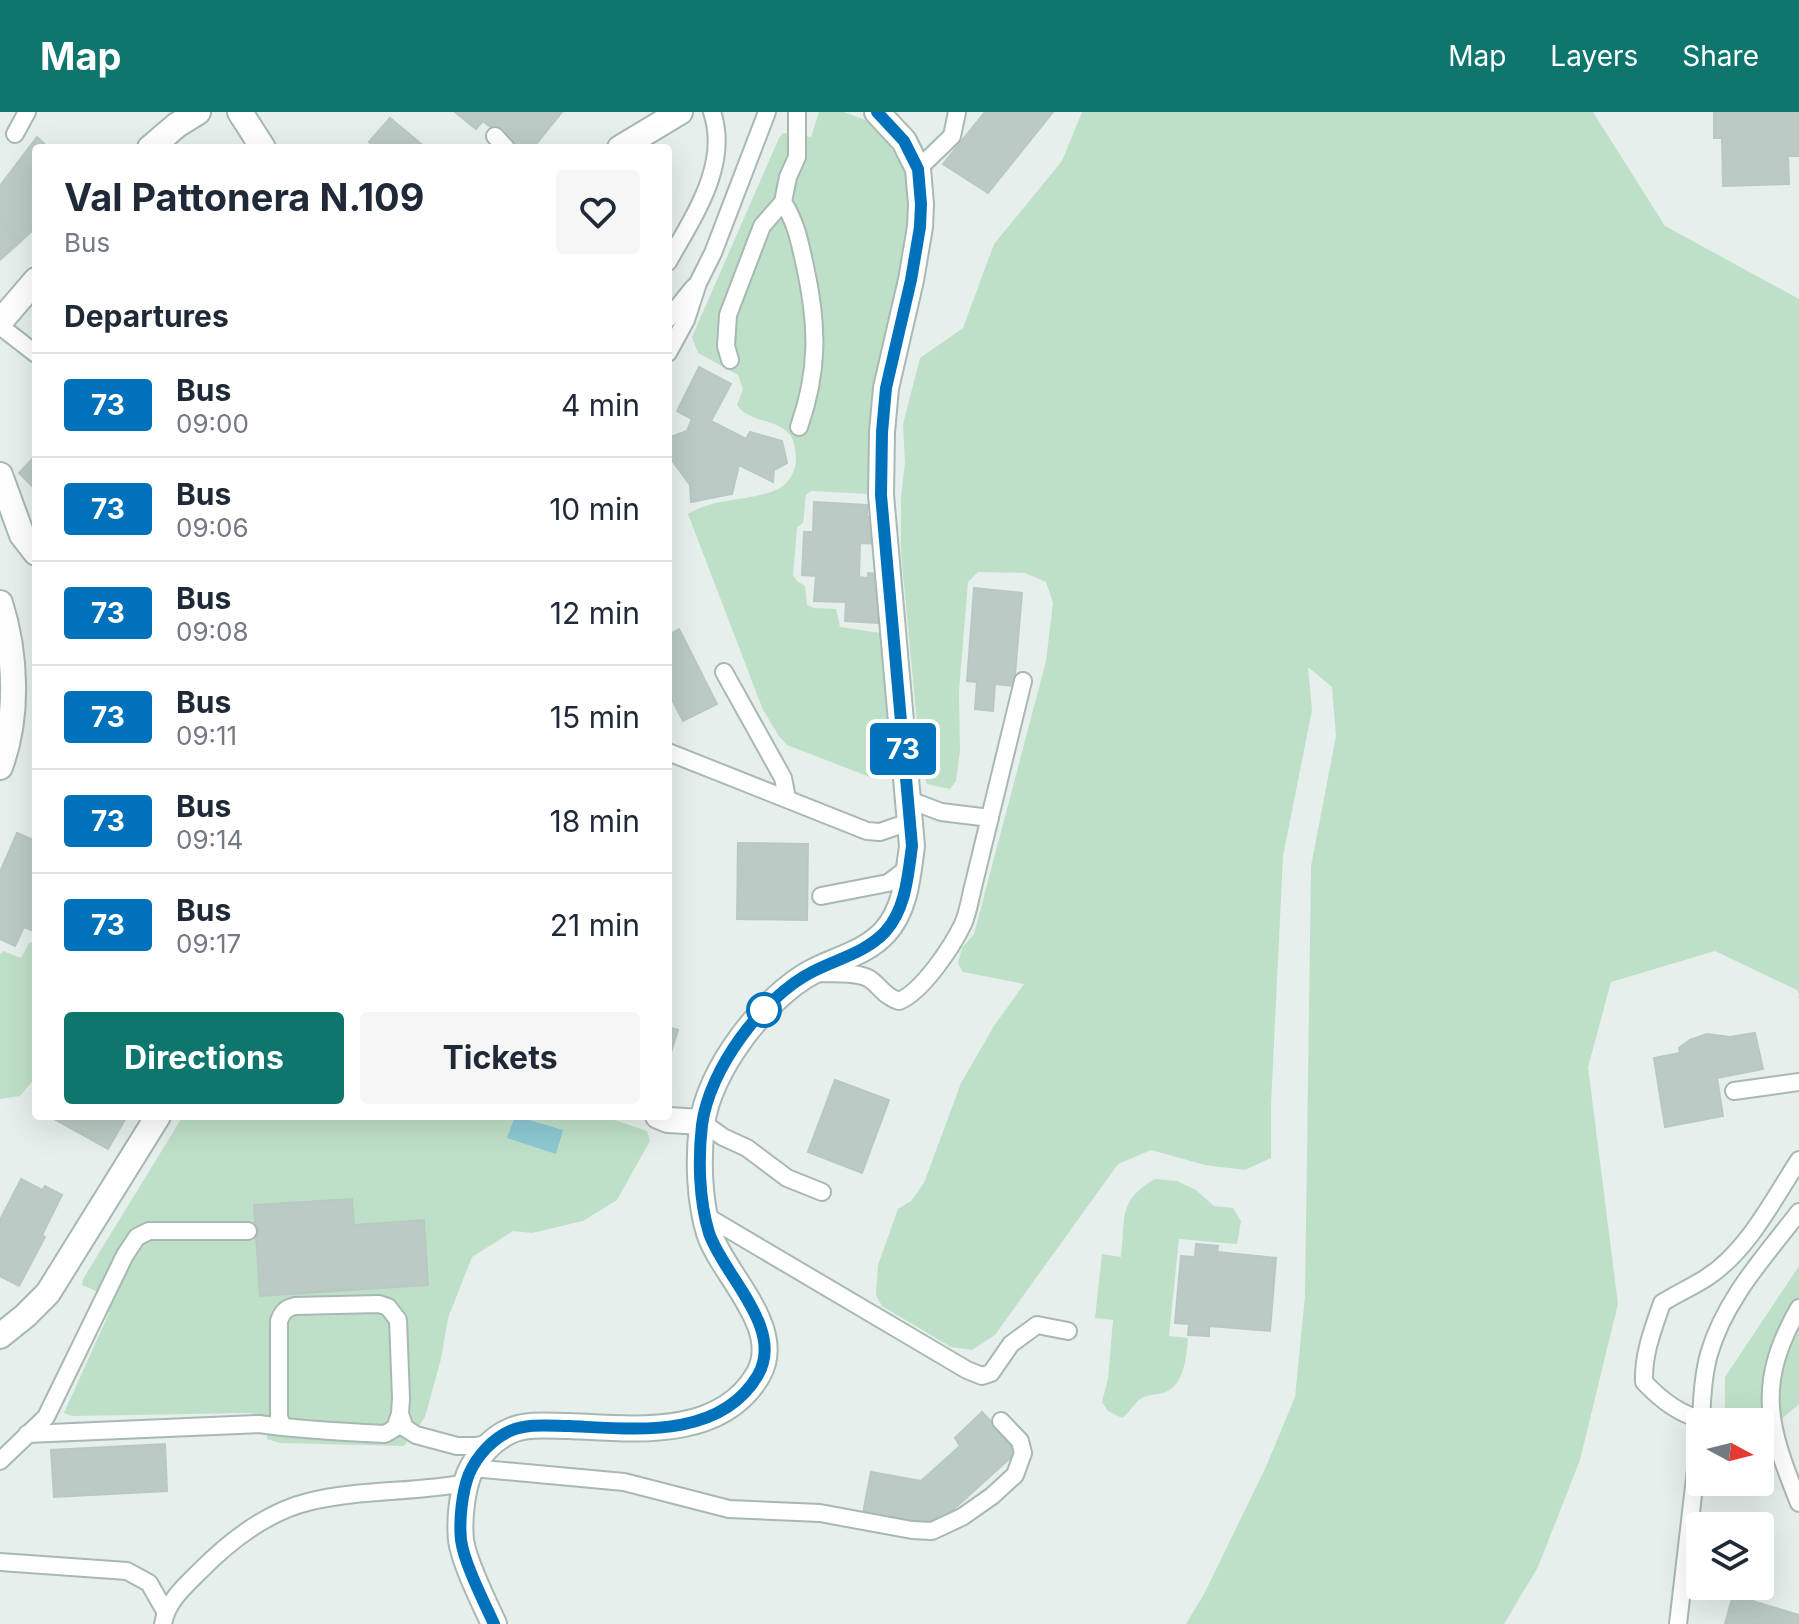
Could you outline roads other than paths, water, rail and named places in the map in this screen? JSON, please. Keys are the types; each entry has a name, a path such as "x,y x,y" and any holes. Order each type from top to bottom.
{"street":[{"path":"155,144 198,112"},
{"path":"240,112 260,144"},
{"path":"627,144 680,112"},
{"path":"494,1624 461,1540 469,1476 492,1442 512,1430 542,1425 648,1429 684,1425 717,1413 743,1394 759,1373 764,1352 762,1330 748,1301 719,1256 706,1216 700,1163 702,1122 714,1087 736,1045 773,999 810,973 869,947 888,929 901,903 912,846 881,495 882,432 886,388 920,227 918,169 904,141 877,112"},
{"path":"0,324 32,285"},
{"path":"0,475 22,535 32,548"},
{"path":"0,603 7,624 12,668 11,714 0,767"},
{"path":"0,1336 48,1293 156,1120"},
{"path":"668,1120 702,1122"}],"lane":[{"path":"15,134 27,112"},
{"path":"672,255 707,186 718,133 712,112"},
{"path":"672,346 686,320 767,112"},
{"path":"730,360 726,331 735,294 762,226 783,202 788,177 797,157 797,112"},
{"path":"918,169 952,136 957,112"},
{"path":"783,202 796,223 813,304 815,329 814,368 799,427"},
{"path":"672,314 698,283"},
{"path":"0,324 32,351"},
{"path":"724,672 783,778 787,798"},
{"path":"810,973 853,974 869,979 887,997 899,1001 911,996 955,940 965,920 1023,681"},
{"path":"672,754 867,831 880,832 908,810 990,818"},
{"path":"821,896 888,883 909,867"},
{"path":"1734,1091 1799,1082"},
{"path":"702,1122 787,1178 822,1192"},
{"path":"1686,1416 1644,1382 1648,1343 1662,1303 1708,1277 1731,1256 1757,1224 1799,1160"},
{"path":"1702,1408 1703,1382 1717,1330 1745,1281 1799,1212"},
{"path":"706,1216 782,1263 982,1376 991,1373 1011,1344 1037,1325 1068,1331"},
{"path":"0,1461 46,1417 125,1255 137,1237 149,1231 248,1231"},
{"path":"283,1427 279,1417 279,1321 288,1307 379,1304 388,1307 398,1320 400,1414 405,1428 416,1435 457,1446 492,1442"},
{"path":"1799,1308 1776,1361 1769,1396 1777,1446 1799,1503"},
{"path":"27,1434 259,1424 385,1434 395,1428 400,1414"},
{"path":"164,1618 180,1591 220,1552 275,1514 308,1502 436,1489 469,1476 503,1469 624,1482 729,1509 820,1513 932,1531 962,1517 1015,1475 1023,1453 1020,1441 1001,1421"},
{"path":"1678,1624 1693,1496"},
{"path":"0,1562 127,1571 149,1583 164,1618"}],"water":[{"path":"514,1120 529,1120 563,1130 556,1154 507,1138"}]}
